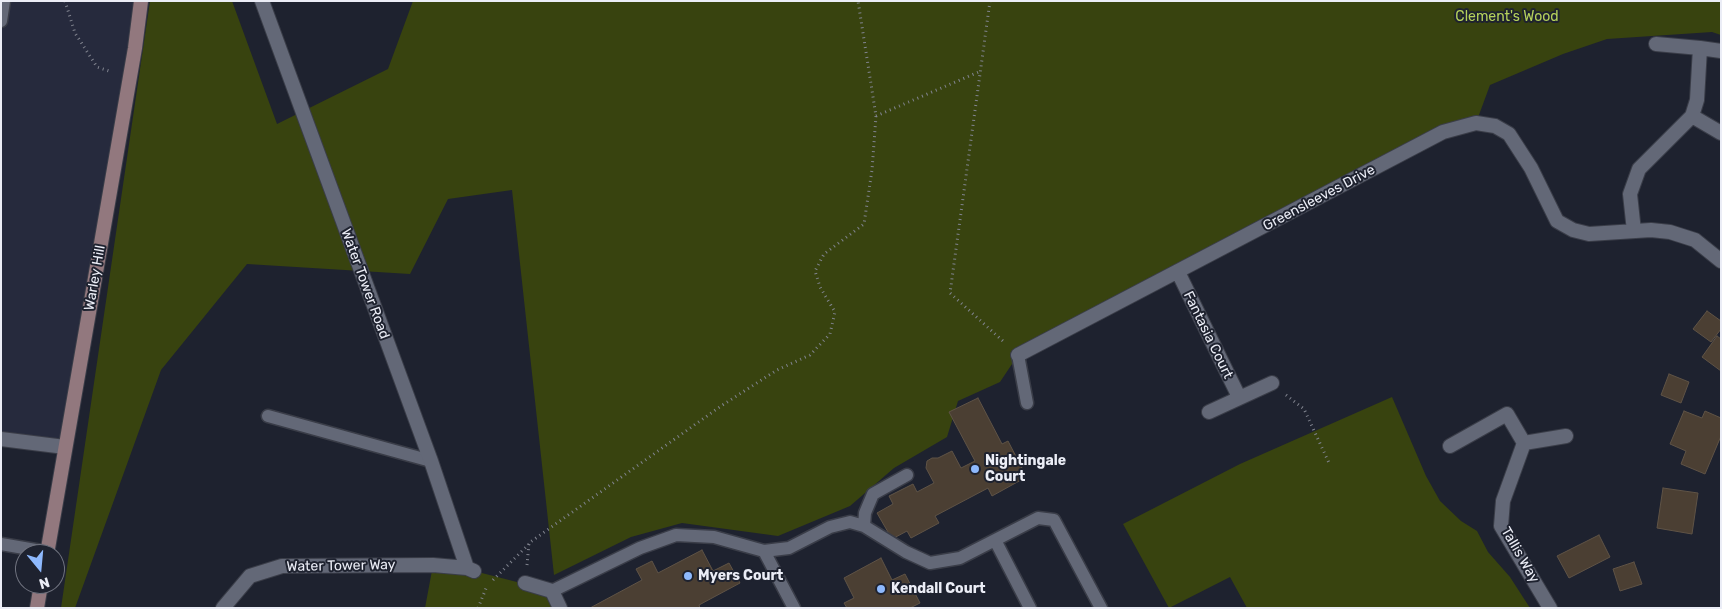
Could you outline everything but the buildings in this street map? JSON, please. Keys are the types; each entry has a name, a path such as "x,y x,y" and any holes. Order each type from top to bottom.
{"main road":[{"name":"Warley Hill","path":"49,544 141,1"},
{"path":"36,608 39,594"}],"street":[{"name":"Water Tower Road","path":"262,1 471,570"},
{"path":"1656,44 1721,51"},
{"path":"1634,231 1630,194 1639,169 1692,116 1697,100 1700,48"},
{"path":"1692,116 1721,132"},
{"name":"Greensleeves Drive","path":"1018,355 1443,132 1476,123 1494,126 1509,134 1531,168 1556,220 1574,230 1589,234 1651,230 1678,234 1695,240 1721,261"},
{"name":"Fantasia Court","path":"1178,272 1239,397"},
{"path":"1209,412 1272,383"},
{"path":"1450,446 1507,414 1524,443 1566,436"},
{"path":"1,439 65,447"},
{"name":"Tallis Way","path":"1524,443 1503,502 1501,526 1550,608"},
{"name":"Water Tower Way","path":"224,608 250,576 282,566 434,565 471,570"},
{"path":"524,583 552,591 560,608"}],"lane":[{"path":"1,21 4,1"},
{"path":"1018,355 1027,403"},
{"path":"268,416 431,461"},
{"path":"864,526 865,512 873,494 907,475"},
{"path":"552,591 640,548 676,535 714,537 764,551 789,548 830,527 850,522 864,526 906,552 930,562 960,558 1038,518 1054,520 1101,608"},
{"path":"995,540 1030,608"},
{"path":"1,544 15,547"},
{"path":"764,551 794,608"}],"path":[{"path":"65,1 75,33 97,67 129,77"},
{"path":"478,608 487,586 529,544 721,406 777,370 810,355 830,334 835,312 820,287 815,271 824,254 864,224 872,170 876,116 858,1"},
{"path":"990,1 950,293 1018,355"},
{"path":"876,116 982,70"},
{"path":"1272,383 1304,409 1330,465"},
{"path":"524,583 529,544"}],"shaded area":[{"path":"1,1 141,1 65,447 1,439"}],"green space":[{"name":"Clement's Wood","path":"150,1 232,1 277,124 388,69 413,1 1721,1 1721,35 1712,32 1607,39 1563,54 1490,85 1476,123 1018,355 1000,382 958,401 947,437 894,468 850,506 778,536 682,523 631,537 554,575 512,190 448,199 410,274 247,264 161,370 75,608 61,608 63,594 65,594 65,581"},
{"path":"1392,397 1426,476 1440,501 1461,521 1477,531 1488,552 1510,577 1530,608 1247,608 1230,577 1169,608 1123,524 1240,464"},
{"path":"433,565 474,571 552,591 560,608 425,608"}],"place":[{"name":"Nightingale Court","path":"975,469"},
{"name":"Myers Court","path":"688,576"},
{"name":"Kendall Court","path":"881,589"}]}
